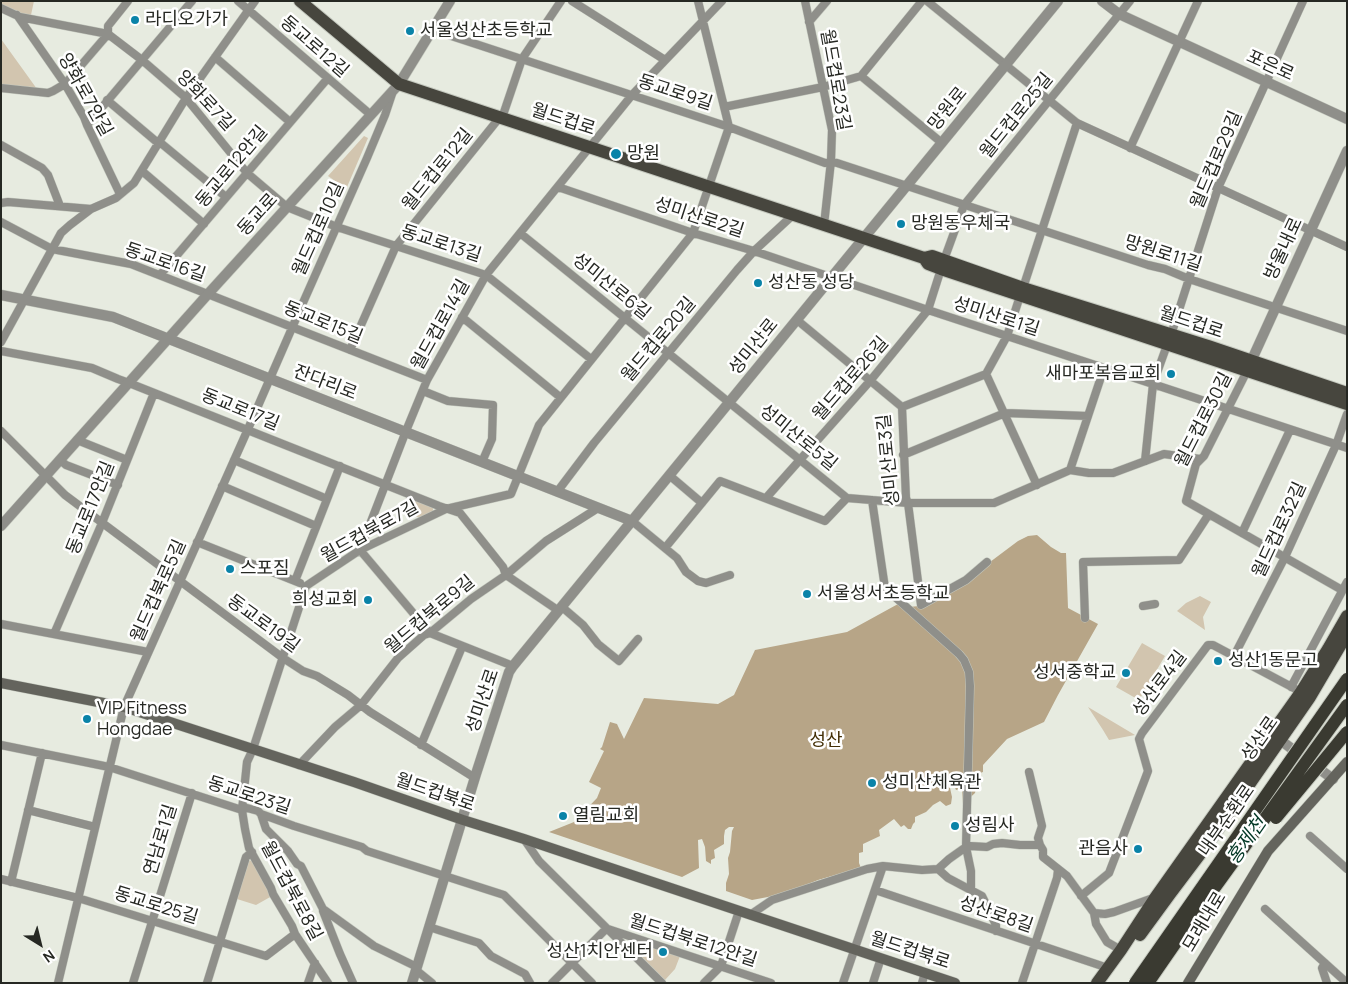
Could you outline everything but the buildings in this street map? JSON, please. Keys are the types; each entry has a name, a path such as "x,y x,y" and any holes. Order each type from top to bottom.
{"highway":[{"name":"내부순환로","path":"1135,983 1347,679"},
{"name":"내부순환로","path":"1148,983 1347,705"},
{"path":"1195,915 1233,876 1285,805 1347,732"}],"main road":[{"name":"월드컵로","path":"300,1 396,87 501,118 924,258 932,256 942,264 1021,292 1278,376 1347,404"},
{"name":"월드컵로","path":"1278,376 1347,393"},
{"path":"1097,983 1301,692 1347,616"},
{"name":"성산로","path":"1108,983 1170,894 1284,743 1301,692 1347,634"},
{"name":"월드컵북로","path":"1,683 124,707 881,958 924,978 955,983"},
{"name":"모래내로","path":"1188,983 1268,851 1347,762"}],"street":[{"path":"1,88 48,93 65,84 108,34 108,26 128,1"},
{"path":"86,125 192,1"},
{"name":"동교로12길","path":"238,1 371,115"},
{"path":"1,342 62,233 91,209 116,198 131,186 186,98 255,1"},
{"name":"동교로","path":"1,526 396,87 450,1"},
{"path":"501,118 522,59 561,1"},
{"path":"572,1 665,60"},
{"path":"518,476 539,425 693,233 729,127 698,1"},
{"name":"월드컵로14길","path":"360,550 427,380 486,275 632,95 722,1"},
{"name":"월드컵로23길","path":"805,1 832,130 831,161 824,225"},
{"path":"810,22 827,1"},
{"path":"724,107 823,87 861,76 922,1"},
{"path":"927,1 1076,123 1347,247"},
{"name":"망원로","path":"864,238 1058,1"},
{"name":"포은로","path":"1102,1 1119,14 1347,119"},
{"name":"월드컵로25길","path":"942,264 964,205 1130,1"},
{"path":"1130,148 1198,1"},
{"name":"월드컵로29길","path":"1169,340 1218,188 1303,1"},
{"name":"양화로7길","path":"1,8 17,15 108,34 186,98 247,173 287,207"},
{"name":"양화로7안길","path":"17,15 65,84 84,118 120,194"},
{"name":"동교로9길","path":"433,30 729,127 825,163 831,161 906,186"},
{"path":"215,57 290,122"},
{"path":"861,76 942,143"},
{"name":"동교로12안길","path":"160,275 328,78"},
{"name":"월드컵로10길","path":"270,379 396,87"},
{"path":"107,100 226,197"},
{"name":"월드컵로12길","path":"350,350 396,246 501,118"},
{"path":"902,407 986,374 1006,336 1076,123"},
{"path":"363,124 376,124 378,129"},
{"path":"1,145 42,168 48,175 60,206"},
{"name":"방울내로","path":"1249,366 1347,151"},
{"path":"142,171 204,224"},
{"name":"망원로11길","path":"906,186 1165,269 1189,279 1347,331"},
{"name":"성미산로2길","path":"558,187 830,278"},
{"path":"1,203 91,209"},
{"name":"동교로13길","path":"287,207 337,227 486,275 591,359"},
{"name":"월드컵로20길","path":"557,492 594,442 754,251 793,215"},
{"name":"동교로16길","path":"1,222 52,249 132,264 208,294"},
{"name":"성미산로6길","path":"520,233 730,402"},
{"name":"성미산로","path":"412,983 475,778 512,666 864,238"},
{"name":"월드컵로26길","path":"766,498 870,381 928,310 942,264"},
{"name":"성미산로1길","path":"830,278 1347,448"},
{"name":"동교로15길","path":"208,294 427,380"},
{"name":"잔다리로","path":"1,295 113,317 632,521"},
{"path":"462,317 560,397"},
{"name":"성미산로3길","path":"797,320 902,407 906,498 920,605 966,580 987,562"},
{"name":"월드컵로","path":"1153,384 1169,340"},
{"name":"동교로17길","path":"1,351 92,368 118,380 129,382 460,513 503,567 506,574 583,624 598,644 619,662 638,639"},
{"name":"월드컵로30길","path":"1249,366 1204,456 1196,464 1186,501 1285,557"},
{"path":"1070,470 1104,368"},
{"path":"986,374 1037,485"},
{"name":"월드컵북로5길","path":"58,983 124,707 270,379"},
{"path":"1145,461 1153,384"},
{"path":"423,391 448,401 492,405 492,439 482,462"},
{"name":"동교로17안길","path":"54,634 118,485 154,393"},
{"name":"성미산로5길","path":"730,402 847,498"},
{"path":"903,455 1005,413 1088,416"},
{"name":"월드컵로32길","path":"1234,656 1285,557 1336,445 1347,414"},
{"path":"1242,532 1290,430"},
{"path":"1,431 45,476"},
{"path":"77,440 127,460"},
{"path":"665,548 720,481 825,521 847,498 908,503 994,503 1070,470 1113,474 1164,454 1200,460"},
{"path":"60,460 66,465 118,485"},
{"path":"234,460 327,499"},
{"path":"295,581 340,466"},
{"name":"동교로19길","path":"45,476 65,495 283,658 348,695 370,712 475,778"},
{"name":"월드컵북로7길","path":"306,586 360,550 446,509 511,494 518,476"},
{"path":"670,476 702,503"},
{"path":"222,486 316,526"},
{"path":"872,500 885,588 964,660 969,672 966,848 971,871 971,890"},
{"name":"월드컵북로9길","path":"299,765 335,727 361,705 398,658 424,635 506,574 546,541 598,508"},
{"path":"1085,618 1083,562 1179,560 1209,514"},
{"path":"632,521 677,558 686,572 698,581 706,583 730,575"},
{"path":"197,542 306,586 253,749"},
{"path":"360,550 430,632 462,647 512,666"},
{"path":"1285,557 1342,590"},
{"path":"1301,692 1342,590 1347,582"},
{"path":"1143,606 1155,604"},
{"path":"1,624 148,652"},
{"name":"성산로4길","path":"1081,896 1109,873 1148,771 1139,739 1142,733 1208,645 1213,644 1301,692"},
{"path":"421,744 462,647"},
{"path":"1284,743 1333,779"},
{"name":"동교로23길","path":"1,745 110,767 242,810 247,808 258,811 260,814 362,847 368,851 504,895 592,983"},
{"name":"월드컵북로8길","path":"253,749 247,762 242,810 249,848 295,934 328,983"},
{"path":"11,882 42,753"},
{"path":"1029,772 1042,826 1038,838 1043,850 1043,856 1067,876 1094,913 1096,924 1107,942 1120,950"},
{"name":"연남로1길","path":"133,983 192,793"},
{"path":"28,810 95,827"},
{"path":"260,814 266,829 301,866 323,910 353,983"},
{"path":"1310,836 1347,869"},
{"path":"524,839 539,861 662,983"},
{"path":"704,983 721,966 744,913 772,900 883,866 922,870 938,869 949,859 970,846 987,847 1002,843 1040,845"},
{"path":"207,983 246,858 252,852"},
{"name":"월드컵북로","path":"854,949 883,866"},
{"path":"938,869 948,878 982,896 996,925 996,931"},
{"path":"1022,983 1058,870"},
{"name":"동교로25길","path":"1,879 78,898 266,956 295,934"},
{"name":"성산로8길","path":"875,890 1108,968"},
{"path":"1094,913 1106,914 1155,898"},
{"path":"1265,909 1347,983"},
{"path":"323,910 374,946 417,969 432,983"},
{"path":"430,927 479,943 491,956 525,974 530,983"},
{"path":"552,983 606,929"},
{"name":"월드컵북로12안길","path":"606,929 771,983"},
{"path":"843,983 854,949"},
{"path":"873,983 881,958"},
{"path":"308,983 315,963"},
{"path":"1325,963 1322,968 1327,983"}],"shaded area":[{"path":"1,1 34,1 31,15 19,13 1,5"},
{"path":"1,39 37,89 1,85"},
{"path":"364,136 368,138 347,187 328,176"},
{"path":"413,498 433,506 433,511 420,518 408,513"},
{"path":"1200,596 1211,602 1203,617 1205,630 1177,611 1186,603"},
{"path":"1142,643 1165,656 1139,700 1116,687"},
{"path":"1088,707 1130,732 1135,735 1109,740"},
{"path":"253,860 272,896 256,905 237,899 249,861"},
{"path":"630,940 680,956 675,969 665,980 628,944"}],"green space":[{"name":"성산","path":"1037,535 1051,547 1061,553 1066,553 1068,608 1098,624 1044,722 1007,739 983,765 983,772 980,773 975,793 963,804 962,788 956,790 954,778 948,779 952,797 951,804 946,806 940,801 933,805 926,812 915,817 915,822 911,829 904,825 901,827 894,819 879,830 880,836 863,844 863,852 859,853 861,868 818,880 773,896 752,900 726,891 729,874 728,858 734,827 729,827 725,830 724,844 714,850 715,858 711,860 711,864 706,861 705,847 702,839 698,840 699,868 682,877 549,832 574,822 597,798 601,788 589,782 604,751 600,749 610,722 617,724 624,739 644,698 718,704 734,695 755,650 847,632 898,604 909,607 919,606 990,562 1018,541 1028,536"}],"place":[{"name":"라디오가가","path":"135,20"},
{"name":"서울성산초등학교","path":"410,31"},
{"name":"망원","path":"616,154"},
{"name":"망원동우체국","path":"901,224"},
{"name":"성산동 성당","path":"758,283"},
{"name":"새마포복음교회","path":"1171,374"},
{"name":"스포짐","path":"230,569"},
{"name":"서울성서초등학교","path":"807,594"},
{"name":"희성교회","path":"368,600"},
{"name":"성산1동문고","path":"1218,661"},
{"name":"성서중학교","path":"1126,673"},
{"name":"VIP Fitness Hongdae","path":"87,719"},
{"name":"성미산체육관","path":"872,783"},
{"name":"열림교회","path":"563,816"},
{"name":"성림사","path":"955,826"},
{"name":"관음사","path":"1138,849"},
{"name":"성산1치안센터","path":"663,952"}],"water label":[{"name":"홍제천","path":"1247,841"}]}
